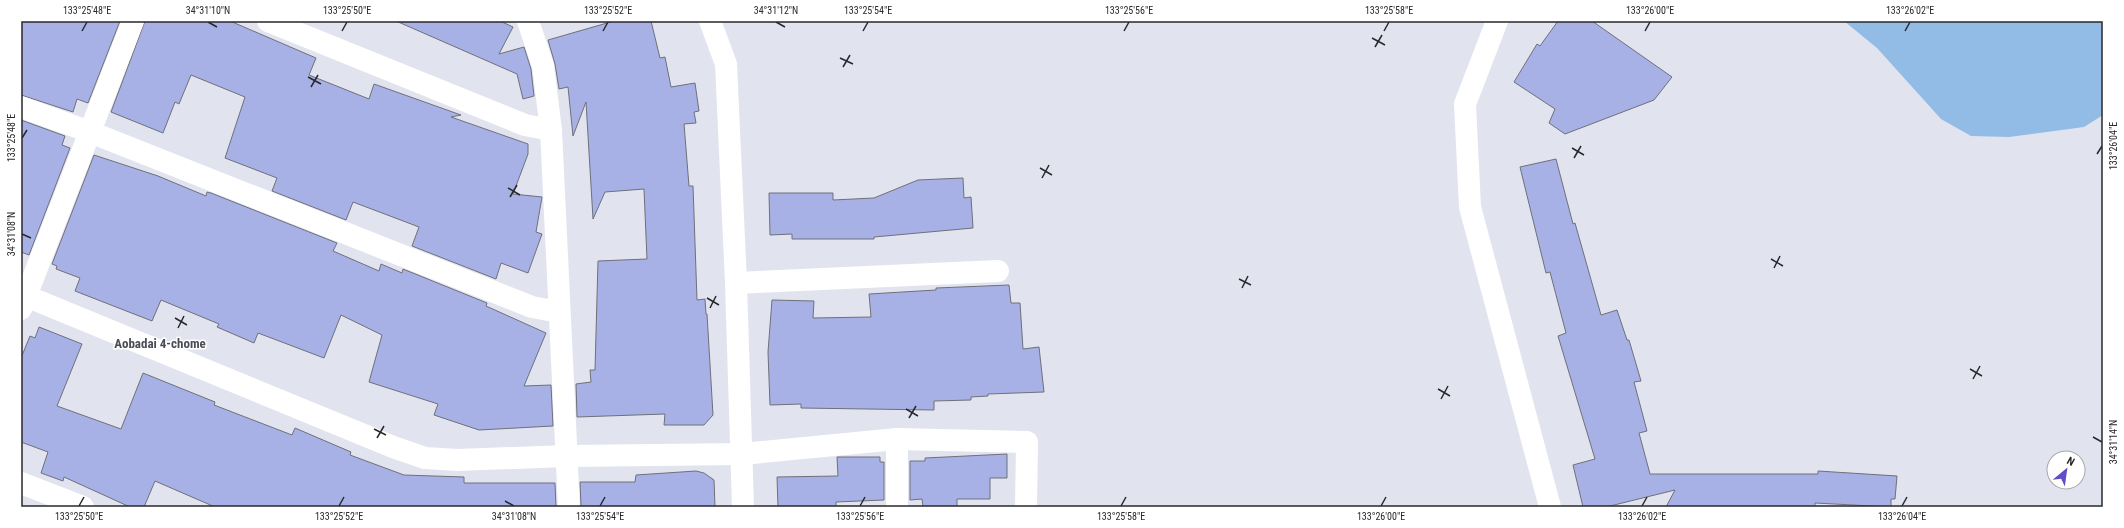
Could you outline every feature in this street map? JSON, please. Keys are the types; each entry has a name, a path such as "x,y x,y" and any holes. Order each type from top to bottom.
{"street":[{"path":"133,21 23,300 393,447 425,458 457,460 567,456 742,454 897,439 1027,442 1026,507"},
{"path":"268,21 525,125 551,130"},
{"path":"528,21 543,66 551,130 569,507"},
{"path":"710,21 726,64 736,283 743,507"},
{"path":"1497,21 1465,104 1470,207 1550,507"},
{"path":"21,107 90,132 532,307 559,312"},
{"path":"736,283 998,271"},
{"path":"897,439 897,507"},
{"path":"21,483 83,507"}],"water":[{"path":"1844,21 2103,21 2103,115 2084,127 2009,137 1971,136 1941,119 1877,48"}],"building":[{"path":"21,21 120,21 88,103 77,99 73,112 21,95"},
{"path":"145,21 230,21 316,58 309,75 369,99 374,84 461,115 451,117 528,144 528,154 513,194 542,197 536,232 542,234 528,273 501,263 496,279 412,246 419,227 353,202 346,220 272,191 277,178 225,158 245,97 191,75 179,104 175,102 163,133 111,112"},
{"path":"396,21 500,21 513,27 499,54 524,47 531,69 534,96 523,99 517,74"},
{"path":"614,21 651,21 660,58 665,57 671,87 695,83 699,111 694,112 696,123 684,124 689,186 693,186 697,300 705,299 707,314 713,415 704,425 664,425 665,414 577,417 576,384 591,382 590,370 595,370 598,261 647,259 644,189 605,192 593,219 586,102 573,136 568,87 559,89 555,64 548,40"},
{"path":"1558,21 1592,21 1672,77 1654,100 1565,134 1549,123 1555,109 1514,82 1537,44 1540,46"},
{"path":"21,120 65,136 62,145 70,148 29,255 21,252"},
{"path":"94,155 158,176 206,196 207,192 211,193 337,243 333,251 379,271 381,264 402,273 403,269 487,303 486,306 546,333 524,386 551,385 553,426 479,430 434,415 438,404 369,382 382,335 341,315 324,358 258,333 254,343 217,327 219,324 161,300 152,321 75,291 80,278 56,269 57,266 52,264"},
{"path":"1556,159 1573,224 1575,223 1601,315 1617,310 1627,340 1629,340 1641,381 1634,382 1647,431 1639,433 1650,474 1818,474 1818,471 1897,476 1895,499 1891,499 1891,507 1815,503 1815,507 1666,507 1675,490 1606,507 1583,507 1573,465 1595,459 1558,336 1566,333 1550,272 1546,273 1520,167"},
{"path":"963,178 964,198 971,197 973,228 874,237 874,239 792,239 792,234 770,235 769,193 833,193 833,200 874,198 918,180"},
{"path":"1009,285 1011,303 1020,303 1023,349 1039,347 1044,392 988,394 988,396 971,397 971,400 934,401 934,410 801,408 801,404 770,405 768,352 772,300 814,301 813,318 871,317 869,294 936,290 936,288"},
{"path":"39,327 82,344 57,406 121,429 143,373 215,402 214,405 292,435 295,428 351,452 350,455 404,475 464,477 464,483 555,483 556,507 215,507 155,481 144,507 130,507 64,477 63,481 41,473 48,452 21,442 21,358 30,336 35,338"},
{"path":"1007,454 1007,478 990,478 990,499 957,499 957,507 923,507 922,499 910,500 910,461 925,461 925,458"},
{"path":"837,457 880,457 880,462 884,462 884,500 836,502 836,507 778,507 777,477 838,476"},
{"path":"696,471 704,473 714,480 715,507 581,507 580,482 635,482 636,475"}],"district":[{"name":"Aobadai 4-chome","path":"160,343"}]}
